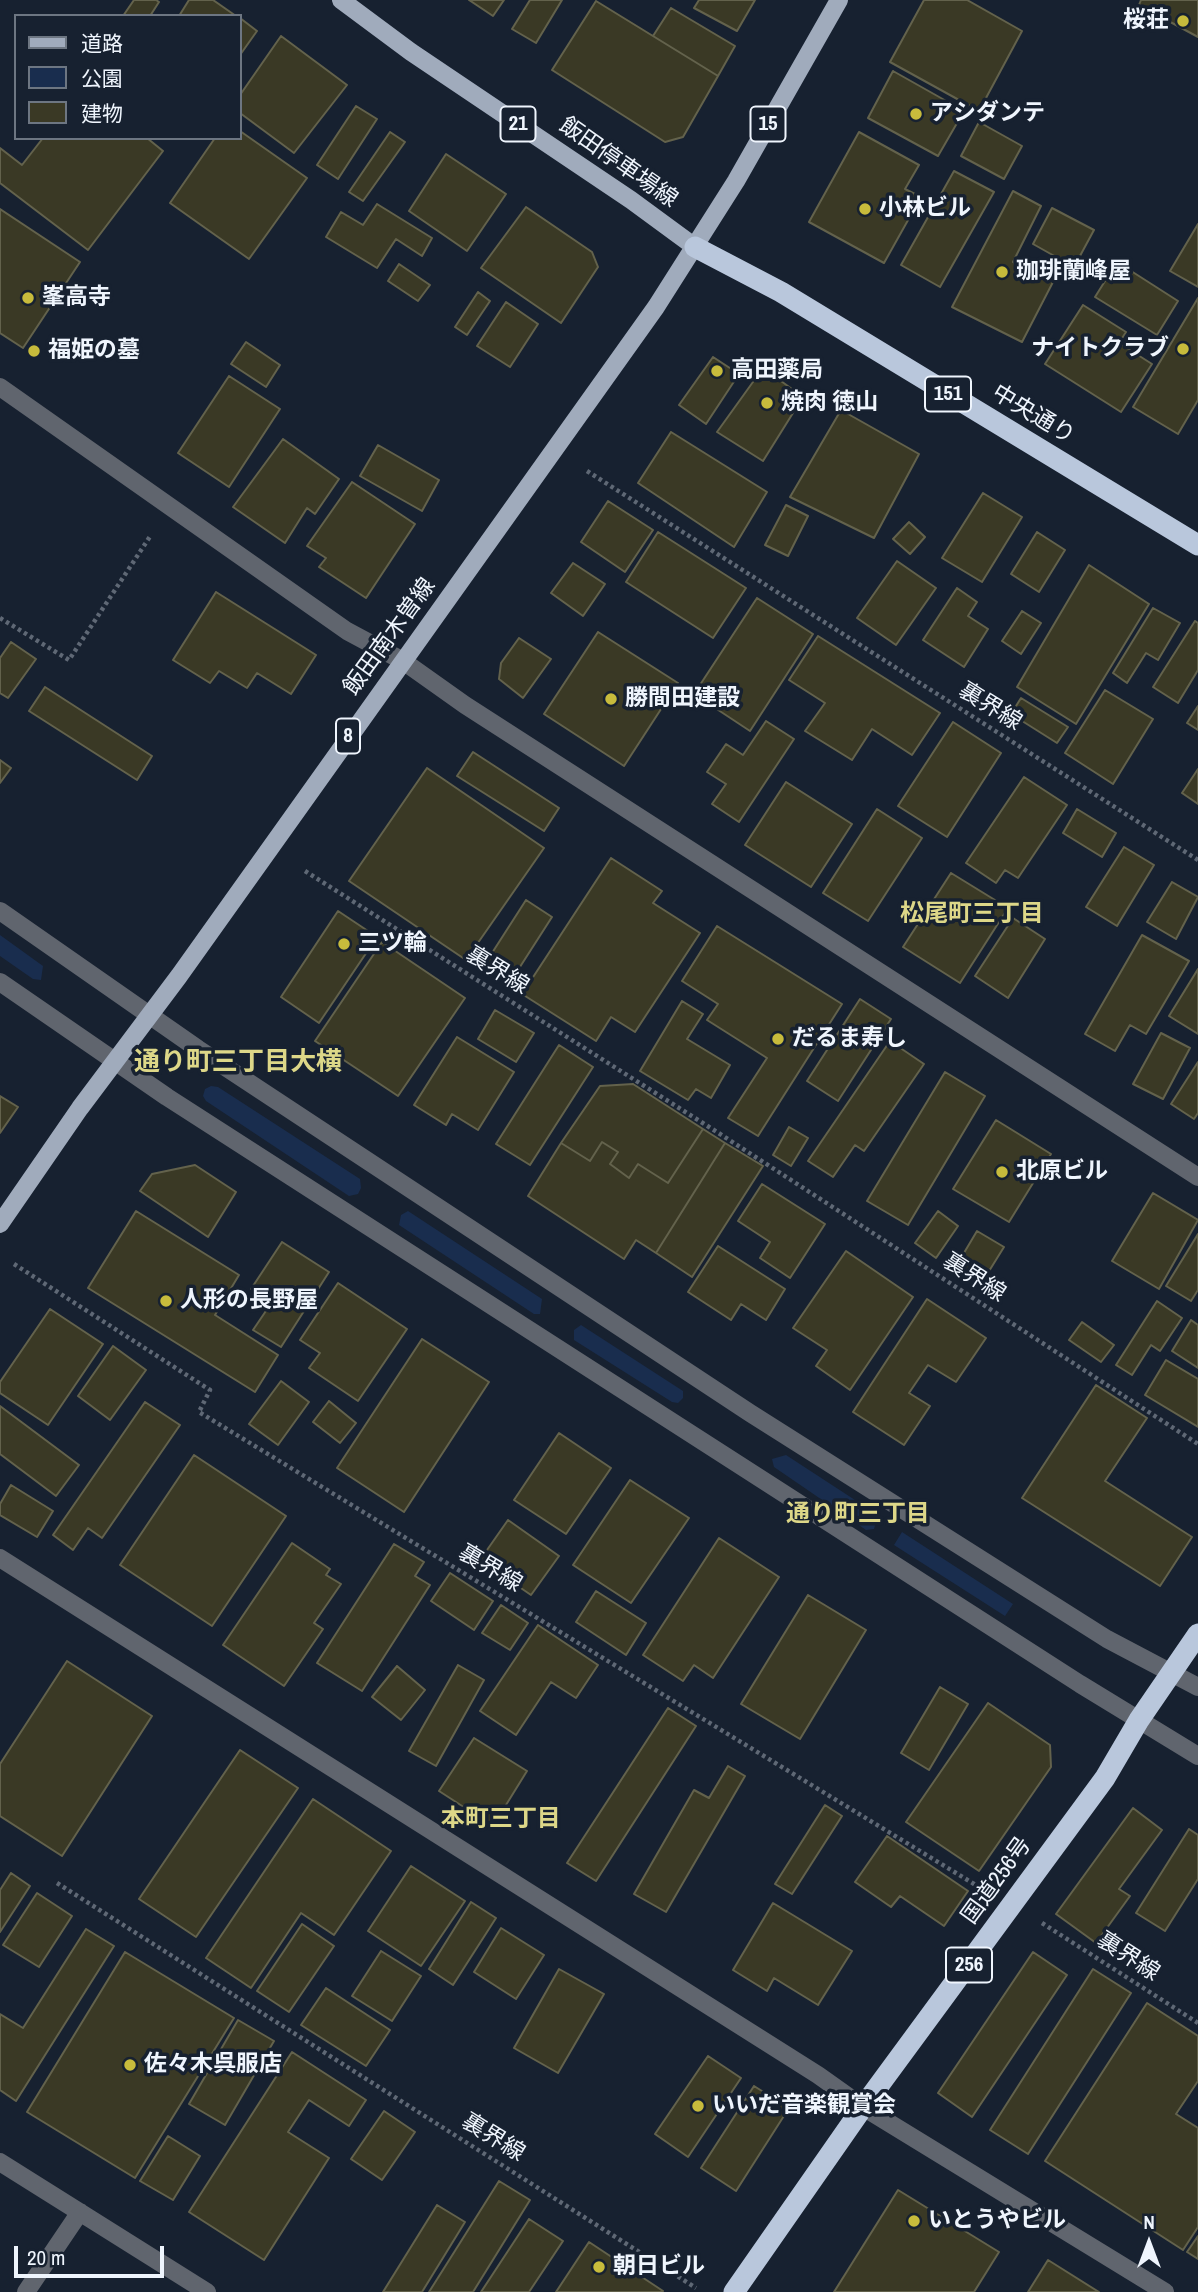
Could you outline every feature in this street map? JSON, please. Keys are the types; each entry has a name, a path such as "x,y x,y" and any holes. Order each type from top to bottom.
{"highway":[{"name":"中央通り","path":"695,247 781,292 1198,545"},
{"name":"国道256号","path":"734,2292 863,2107 1105,1778 1139,1720 1198,1634"}],"main road":[{"name":"飯田停車場線","path":"341,0 411,52 631,200 695,247"},
{"name":"15","path":"695,247 839,0"},
{"name":"飯田南木曽線","path":"0,1224 695,247"}],"street":[{"path":"0,387 171,504 347,631 403,661 465,705 1198,1177"},
{"path":"0,911 198,1049 750,1413 1107,1639 1198,1687"},
{"path":"0,982 179,1104 1198,1756"},
{"path":"0,1558 818,2075 863,2107 1165,2292"},
{"path":"0,2162 207,2292"},
{"path":"26,2292 80,2212"}],"path":[{"name":"裏界線","path":"587,471 1198,860"},
{"path":"0,618 69,660 171,504"},
{"name":"裏界線","path":"305,871 717,1132 1198,1444"},
{"name":"裏界線","path":"14,1265 210,1390 199,1412 983,1890"},
{"name":"裏界線","path":"57,1883 696,2288"},
{"name":"裏界線","path":"1039,1921 1198,2023"}],"green space":[{"path":"0,935 43,966 41,980 33,979 0,956"},
{"path":"218,1087 360,1179 361,1188 358,1194 349,1196 206,1101 203,1096 205,1089"},
{"path":"408,1211 542,1299 540,1314 534,1314 399,1225 401,1215"},
{"path":"581,1325 683,1391 683,1398 678,1403 672,1402 574,1340 574,1330"},
{"path":"786,1455 878,1515 874,1529 866,1530 774,1467 772,1459"},
{"path":"902,1532 1013,1604 1005,1616 894,1545"}],"building":[{"path":"134,0 159,2 151,14 124,14"},
{"path":"189,0 213,0 233,14 180,14"},
{"path":"469,0 504,0 493,16"},
{"path":"530,0 562,0 536,43 512,29"},
{"path":"699,0 755,0 737,31 694,8"},
{"path":"924,0 967,0 1022,31 979,111 890,62"},
{"name":"桜荘","path":"1141,0 1198,0 1198,37 1139,5"},
{"path":"596,1 718,76 683,137 665,142 552,70"},
{"path":"671,8 735,46 718,76 653,36"},
{"path":"242,20 257,31 242,52"},
{"path":"281,36 347,85 294,153 242,114 242,92"},
{"name":"アシダンテ","path":"893,71 964,111 938,156 868,118"},
{"path":"356,106 377,119 338,179 317,165"},
{"path":"979,122 1022,146 1004,179 961,156"},
{"path":"242,132 307,178 249,259 170,203 214,140 242,140"},
{"path":"390,132 405,142 363,201 349,192"},
{"name":"小林ビル","path":"859,132 919,165 905,189 921,197 884,263 809,222"},
{"path":"41,140 149,140 163,151 88,250 0,183 0,148 22,165"},
{"path":"446,154 506,194 467,251 409,211"},
{"path":"954,171 994,192 940,287 901,265"},
{"name":"珈琲蘭峰屋","path":"1013,191 1041,206 1013,262 1053,282 1022,342 952,307"},
{"path":"377,204 432,238 422,256 396,239 377,268 326,237 341,212 363,225"},
{"path":"526,207 592,252 598,267 561,323 481,268"},
{"path":"1052,208 1094,230 1074,267 1033,244"},
{"name":"峯高寺","path":"0,209 80,262 23,348 0,333"},
{"name":"ナイトクラブ","path":"1198,224 1198,287 1170,271"},
{"path":"1117,262 1178,301 1157,335 1095,297"},
{"path":"399,264 430,285 418,301 388,281"},
{"path":"478,292 490,301 467,335 455,327"},
{"name":"ナイトクラブ","path":"1198,298 1198,400 1178,434 1133,407"},
{"path":"506,302 538,324 510,367 477,346"},
{"path":"1083,305 1126,332 1119,343 1152,364 1121,412 1045,364"},
{"path":"246,342 280,365 266,387 231,364"},
{"path":"713,357 739,374 706,424 679,405"},
{"path":"763,368 803,397 763,461 717,432"},
{"path":"229,376 280,409 229,487 178,453"},
{"path":"841,410 919,454 874,538 790,497"},
{"path":"671,432 767,492 734,547 638,483"},
{"path":"283,439 339,479 315,514 307,508 285,543 233,507"},
{"path":"378,445 439,480 422,511 360,476"},
{"path":"352,482 415,524 366,598 319,567 326,558 307,546"},
{"path":"983,493 1022,517 982,582 942,558"},
{"path":"608,501 653,530 625,572 581,542"},
{"path":"786,505 808,516 788,556 765,545"},
{"path":"909,522 925,537 910,554 893,539"},
{"path":"658,532 746,588 713,638 626,582"},
{"path":"1037,532 1065,550 1039,592 1011,574"},
{"path":"897,561 936,588 896,645 857,618"},
{"path":"573,563 605,584 583,616 551,593"},
{"path":"1089,565 1149,604 1076,724 1017,687"},
{"path":"957,588 977,602 968,616 988,629 964,667 923,640"},
{"path":"216,592 316,655 291,694 257,673 247,688 219,671 210,683 173,660"},
{"path":"757,598 813,634 750,731 694,694"},
{"path":"1153,608 1180,623 1158,660 1146,653 1127,683 1113,673"},
{"path":"1022,611 1041,623 1021,654 1002,641"},
{"path":"1195,621 1198,623 1198,670 1178,703 1153,687"},
{"name":"勝間田建設","path":"598,632 678,683 624,766 544,714"},
{"path":"818,636 940,713 912,755 872,729 852,760 805,731 825,703 789,680"},
{"path":"519,638 551,659 523,698 499,679 501,663"},
{"path":"11,642 36,659 8,698 0,693 0,658"},
{"path":"45,687 152,756 137,780 29,711"},
{"path":"1105,690 1153,719 1113,784 1065,753"},
{"path":"1021,698 1068,727 1057,743 1011,714"},
{"path":"1198,706 1198,730 1187,723"},
{"path":"766,721 794,739 739,822 712,804 726,784 707,772 726,744 743,755"},
{"path":"953,722 1001,753 947,837 898,806"},
{"path":"473,752 559,808 544,831 457,776"},
{"path":"0,760 11,768 0,783"},
{"path":"427,768 544,848 466,960 349,881"},
{"path":"1198,769 1198,804 1182,793"},
{"path":"1024,777 1067,805 1018,878 1005,870 996,883 966,863"},
{"path":"786,782 852,824 811,887 745,845"},
{"path":"877,809 922,838 868,921 823,893"},
{"path":"1077,809 1116,833 1102,857 1063,833"},
{"path":"1124,847 1154,865 1117,926 1086,907"},
{"path":"611,858 662,891 653,903 700,933 635,1032 611,1017 596,1041 522,994"},
{"path":"951,873 1008,908 960,983 903,947"},
{"path":"1172,882 1198,897 1176,939 1147,922"},
{"path":"526,900 552,917 509,984 483,967"},
{"path":"338,911 377,937 319,1023 281,997"},
{"path":"1013,918 1045,939 1008,998 975,976"},
{"name":"だるま寿し","path":"717,926 842,1004 758,1136 728,1118 767,1058 707,1020 718,1004 682,981"},
{"path":"1142,935 1189,961 1146,1034 1130,1025 1115,1051 1085,1034"},
{"path":"382,942 465,998 398,1096 315,1041"},
{"path":"1198,969 1198,1034 1169,1016"},
{"path":"860,999 891,1019 838,1101 807,1081"},
{"path":"682,1001 703,1014 687,1039 730,1065 711,1098 696,1089 688,1100 640,1071"},
{"path":"495,1010 534,1033 516,1062 478,1039"},
{"path":"1161,1033 1190,1048 1163,1099 1133,1084"},
{"path":"457,1037 514,1072 478,1130 452,1114 446,1125 414,1105"},
{"path":"890,1041 924,1064 864,1151 855,1145 833,1177 808,1161"},
{"path":"559,1045 593,1067 530,1165 496,1144"},
{"path":"1198,1062 1198,1113 1194,1119 1171,1104"},
{"path":"945,1072 985,1096 908,1225 867,1201"},
{"path":"633,1084 703,1129 668,1183 638,1164 629,1178 610,1164 618,1152 602,1142 590,1161 561,1143 600,1086"},
{"path":"0,1096 18,1107 0,1133"},
{"name":"北原ビル","path":"996,1120 1051,1154 1009,1222 953,1189"},
{"path":"789,1127 808,1138 791,1166 773,1155"},
{"path":"703,1129 725,1143 656,1253 636,1240 624,1259 528,1196 561,1143 590,1161 602,1142 618,1152 610,1164 629,1178 638,1164 668,1183"},
{"path":"725,1143 763,1166 692,1277 656,1253"},
{"path":"195,1165 236,1192 208,1237 140,1191 152,1174"},
{"path":"762,1184 825,1224 790,1278 760,1258 770,1242 738,1221"},
{"path":"1153,1193 1198,1220 1159,1289 1112,1261"},
{"name":"人形の長野屋","path":"136,1211 239,1275 215,1315 278,1355 255,1392 88,1288"},
{"path":"938,1211 958,1226 936,1258 915,1243"},
{"path":"977,1231 1004,1247 981,1284 955,1268"},
{"path":"1198,1234 1198,1290 1191,1301 1166,1286"},
{"path":"282,1242 329,1272 281,1347 253,1330 272,1302 251,1289"},
{"path":"718,1246 785,1289 766,1320 741,1304 731,1320 688,1292"},
{"path":"846,1251 913,1297 850,1390 816,1366 827,1350 793,1328"},
{"path":"338,1283 407,1329 358,1401 309,1368 320,1353 300,1340"},
{"path":"927,1299 986,1338 956,1382 928,1365 909,1393 930,1406 904,1445 853,1412"},
{"path":"1157,1301 1182,1318 1160,1351 1151,1345 1132,1375 1116,1365"},
{"path":"50,1309 103,1344 48,1425 0,1393 0,1382"},
{"path":"1191,1320 1198,1325 1198,1368 1172,1351"},
{"path":"1082,1322 1114,1345 1101,1362 1069,1340"},
{"path":"422,1339 489,1382 404,1512 337,1468"},
{"path":"113,1346 146,1370 110,1420 78,1396"},
{"path":"1166,1360 1198,1379 1198,1427 1145,1395"},
{"path":"281,1381 309,1402 278,1445 249,1424"},
{"path":"1096,1385 1147,1418 1105,1481 1192,1537 1160,1586 1022,1498"},
{"path":"329,1401 356,1423 340,1443 313,1422"},
{"path":"145,1402 180,1425 102,1538 88,1528 73,1550 53,1535"},
{"path":"0,1406 79,1465 56,1496 0,1454"},
{"path":"559,1433 611,1468 566,1534 514,1500"},
{"path":"194,1455 286,1516 212,1626 120,1565"},
{"path":"630,1480 689,1518 631,1603 573,1565"},
{"path":"11,1485 53,1511 37,1537 0,1515 0,1504"},
{"path":"508,1520 559,1556 531,1595 480,1560"},
{"path":"719,1538 779,1577 713,1678 694,1665 683,1681 643,1655"},
{"path":"292,1543 330,1569 326,1575 341,1584 314,1623 323,1629 284,1686 223,1645"},
{"path":"394,1544 424,1562 415,1576 430,1585 362,1691 317,1663"},
{"path":"450,1573 493,1601 474,1630 431,1601"},
{"path":"596,1591 646,1623 626,1655 576,1622"},
{"path":"808,1595 866,1630 800,1739 741,1704"},
{"path":"501,1605 528,1623 510,1650 482,1633"},
{"path":"538,1625 598,1665 576,1698 551,1682 516,1735 480,1711"},
{"path":"67,1661 152,1716 62,1856 0,1816 0,1764"},
{"path":"458,1665 484,1680 436,1766 409,1751"},
{"path":"397,1666 425,1690 401,1720 372,1697"},
{"path":"940,1687 968,1704 929,1770 901,1753"},
{"path":"988,1703 1050,1745 1051,1767 979,1871 906,1822"},
{"path":"668,1708 696,1726 596,1881 567,1863"},
{"path":"474,1738 527,1771 493,1826 439,1791"},
{"path":"240,1750 298,1788 196,1937 139,1899"},
{"path":"728,1766 745,1776 666,1912 634,1894 694,1790 709,1798"},
{"path":"313,1799 391,1851 334,1935 301,1913 251,1988 206,1958"},
{"path":"825,1805 842,1816 792,1894 775,1884"},
{"path":"1133,1808 1162,1830 1119,1889 1130,1896 1096,1943 1056,1914"},
{"path":"1189,1829 1198,1835 1198,1879 1165,1931 1136,1913"},
{"path":"887,1836 968,1891 944,1926 900,1896 891,1907 855,1882"},
{"path":"411,1866 465,1901 421,1966 368,1931"},
{"path":"11,1873 30,1886 0,1932 0,1890"},
{"path":"37,1893 72,1916 39,1967 3,1945"},
{"path":"471,1902 496,1918 453,1985 429,1969"},
{"path":"773,1903 852,1951 818,2005 774,1978 767,1991 733,1970"},
{"path":"302,1924 334,1946 289,2012 257,1991"},
{"path":"501,1928 544,1955 516,1999 474,1972"},
{"path":"86,1929 114,1946 16,2101 0,2090 0,2014 23,2028"},
{"path":"381,1951 421,1976 392,2021 352,1996"},
{"name":"佐々木呉服店","path":"125,1952 234,2018 135,2178 27,2112"},
{"path":"1033,1952 1067,1975 972,2117 938,2093"},
{"path":"559,1969 604,1994 558,2073 514,2048"},
{"path":"1093,1969 1131,1993 1028,2154 990,2130"},
{"path":"326,1988 390,2030 366,2066 301,2025"},
{"path":"1147,2003 1198,2036 1198,2081 1176,2114 1198,2128 1198,2227 1183,2250 1045,2161"},
{"path":"238,2020 274,2041 225,2125 189,2104"},
{"path":"292,2052 366,2100 349,2126 309,2100 288,2132 329,2158 264,2260 189,2212"},
{"name":"いいだ音楽観賞会","path":"708,2056 741,2078 688,2157 655,2134"},
{"path":"754,2086 789,2108 736,2191 701,2168"},
{"path":"384,2111 415,2132 382,2180 351,2159"},
{"path":"168,2136 200,2156 173,2200 140,2181"},
{"path":"499,2181 530,2200 473,2292 429,2292"},
{"name":"いとうやビル","path":"898,2190 999,2252 974,2292 834,2292"},
{"path":"437,2205 465,2222 422,2292 383,2292"},
{"path":"529,2219 563,2241 529,2292 481,2292"},
{"path":"1198,2236 1198,2259 1187,2252"},
{"name":"朝日ビル","path":"589,2242 663,2291 556,2292"},
{"path":"1048,2260 1099,2292 1028,2292"}],"place":[{"name":"桜荘","path":"1183,21"},
{"name":"アシダンテ","path":"916,114"},
{"name":"小林ビル","path":"865,209"},
{"name":"珈琲蘭峰屋","path":"1002,272"},
{"name":"峯高寺","path":"28,298"},
{"name":"ナイトクラブ","path":"1183,349"},
{"name":"福姫の墓","path":"34,351"},
{"name":"高田薬局","path":"717,371"},
{"name":"焼肉 徳山","path":"767,403"},
{"name":"勝間田建設","path":"611,699"},
{"name":"三ツ輪","path":"344,944"},
{"name":"だるま寿し","path":"778,1039"},
{"name":"北原ビル","path":"1002,1172"},
{"name":"人形の長野屋","path":"166,1301"},
{"name":"佐々木呉服店","path":"130,2065"},
{"name":"いいだ音楽観賞会","path":"698,2106"},
{"name":"いとうやビル","path":"914,2221"},
{"name":"朝日ビル","path":"599,2267"}],"district":[{"name":"松尾町三丁目","path":"972,915"},
{"name":"通り町三丁目大横","path":"238,1063"},
{"name":"通り町三丁目","path":"858,1515"},
{"name":"本町三丁目","path":"501,1820"}]}
